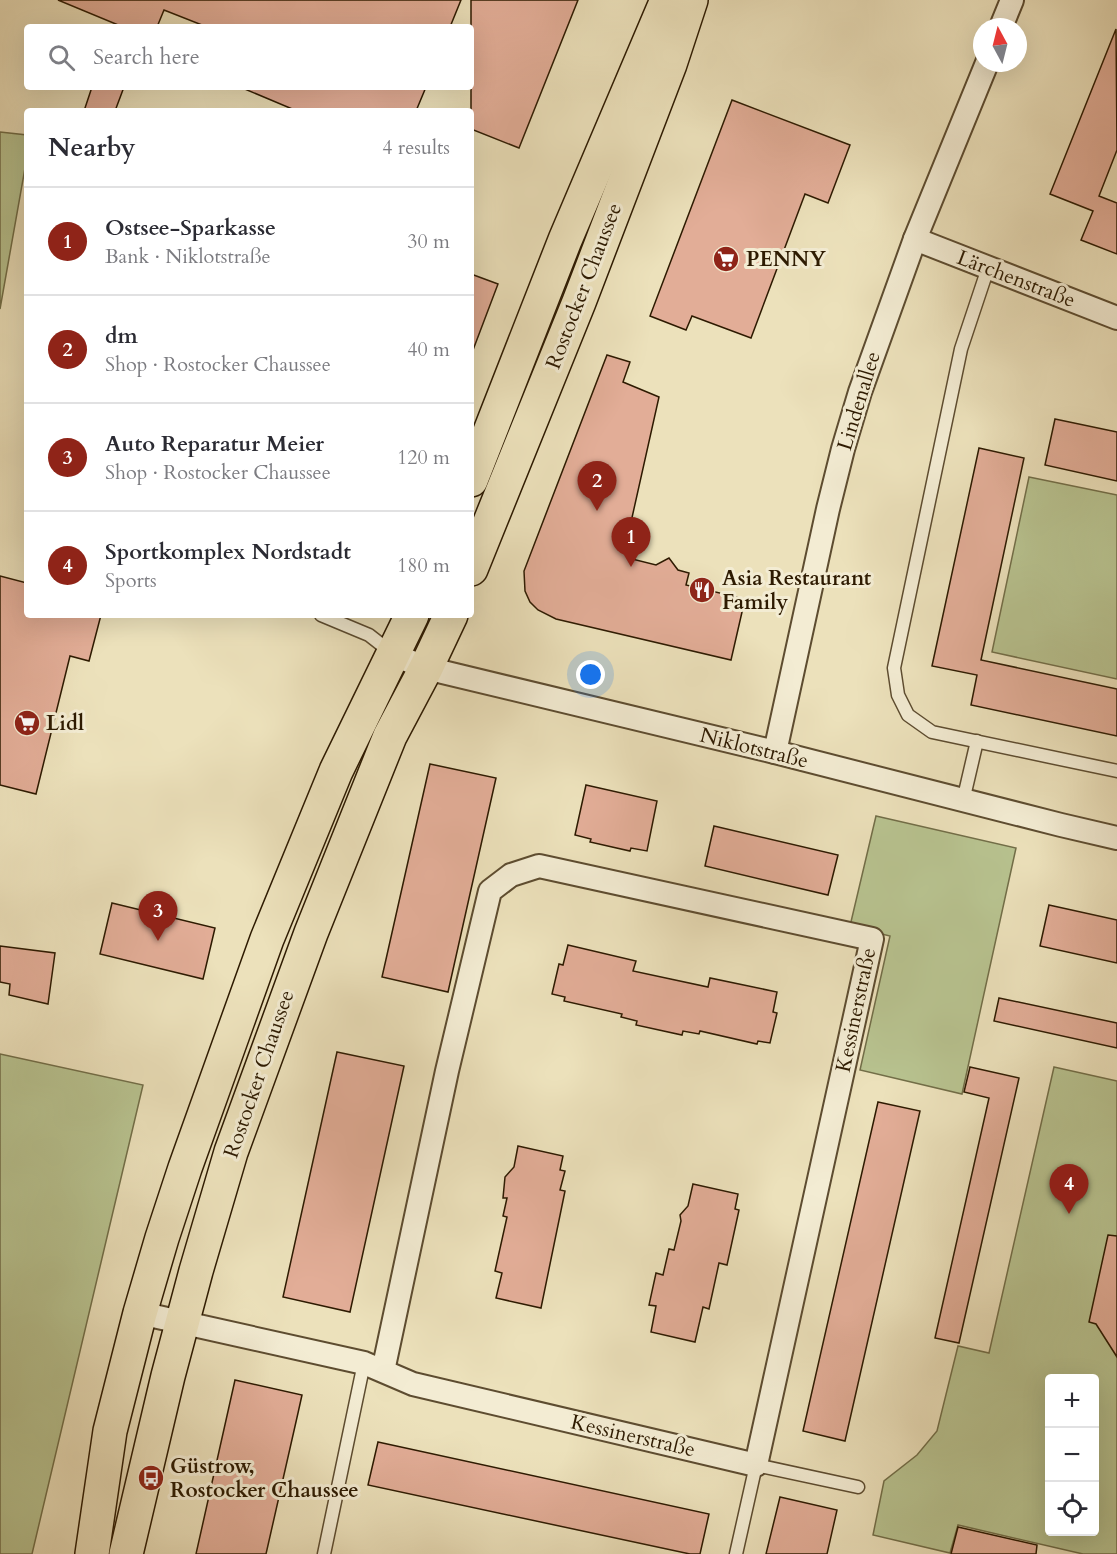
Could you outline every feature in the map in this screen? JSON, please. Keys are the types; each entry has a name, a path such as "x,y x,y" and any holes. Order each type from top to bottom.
{"main road":[{"name":"Rostocker Chaussee","path":"474,472 566,240 667,0"},
{"name":"Rostocker Chaussee","path":"474,562 583,291 670,64 691,0"},
{"name":"Rostocker Chaussee","path":"92,1554 110,1431 140,1312 185,1168 267,939 336,771 411,618"},
{"name":"Rostocker Chaussee","path":"126,1554 182,1322 231,1152 276,1024 390,736 450,618"}],"street":[{"path":"1005,18 1012,0"},
{"name":"Lindenallee","path":"775,752 843,449 868,366 915,239 983,72"},
{"name":"Lärchenstraße","path":"915,239 1117,318"},
{"name":"Niklotstraße","path":"393,654 426,668 1117,837"},
{"name":"Kessinerstraße","path":"140,1312 374,1367 413,1384 756,1465 873,939 539,866 511,875 490,891 374,1367"}],"lane":[{"path":"988,268 962,349 894,668 898,695 908,715 932,732 1117,771"},
{"path":"328,618 369,635 393,654"},
{"path":"963,801 977,741"},
{"path":"324,1554 374,1367"},
{"path":"736,1554 756,1465 858,1487"}],"green space":[{"path":"0,132 24,135 24,174 0,309"},
{"path":"1029,477 1117,495 1117,679 992,652"},
{"path":"876,816 1016,848 962,1094 860,1070 890,936 850,926"},
{"path":"0,1054 143,1085 32,1554 0,1554"},
{"path":"1054,1067 1117,1081 1117,1554 1083,1554 958,1525 950,1553 873,1535 884,1481 917,1455 937,1431 958,1346 989,1353"}],"building":[{"path":"58,0 461,0 451,24 199,24 164,10 158,24 116,24"},
{"path":"471,0 578,0 519,148 474,130 471,90 474,90 474,24 471,24"},
{"path":"1116,29 1117,150 1099,196 1117,203 1117,254 1081,240 1093,211 1050,194"},
{"path":"91,90 123,90 116,108 85,108"},
{"path":"247,90 425,90 417,108 290,108"},
{"name":"PENNY","path":"732,100 850,145 828,203 805,194 751,338 692,316 686,330 650,316"},
{"path":"474,275 498,284 474,347"},
{"path":"607,355 630,362 623,382 659,397 629,531 633,532 628,558 656,565 669,558 678,570 689,573 686,585 745,599 731,660 556,619 538,610 530,602 525,591 524,571"},
{"path":"1055,419 1117,432 1117,481 1045,465"},
{"path":"979,448 1024,458 981,660 1117,689 1117,736 971,705 977,675 932,666"},
{"name":"Lidl","path":"0,576 24,582 24,618 100,618 89,661 70,656 36,794 0,785"},
{"path":"430,764 496,778 448,992 382,977"},
{"path":"586,785 657,801 647,851 631,848 630,851 590,842 591,839 575,835"},
{"path":"714,826 838,855 828,895 705,866"},
{"path":"112,903 215,928 203,979 100,954"},
{"path":"1049,905 1117,920 1117,963 1040,946"},
{"path":"568,945 636,961 633,971 708,987 710,978 777,992 773,1012 777,1013 770,1043 758,1041 757,1044 700,1031 699,1034 683,1031 682,1035 636,1025 637,1021 621,1017 622,1014 564,1001 565,997 552,994 559,964 563,965"},
{"path":"0,946 55,953 48,1004 9,995 10,984 0,982"},
{"path":"999,998 1117,1023 1117,1048 994,1021"},
{"path":"337,1052 404,1066 350,1312 283,1297"},
{"path":"970,1067 1019,1078 959,1343 935,1338 989,1098 964,1092"},
{"path":"878,1102 920,1111 845,1441 803,1431"},
{"path":"518,1146 563,1156 560,1170 565,1171 560,1190 565,1191 541,1308 496,1298 502,1273 495,1271 507,1217 503,1216 507,1198 503,1198 505,1177 514,1167"},
{"path":"693,1184 738,1194 735,1209 739,1210 727,1265 719,1263 709,1309 703,1307 695,1342 651,1332 656,1306 649,1305 656,1273 663,1275 669,1249 674,1250 681,1221 680,1215 688,1206"},
{"path":"1108,1235 1117,1236 1117,1357 1096,1324 1089,1322"},
{"path":"235,1380 302,1395 298,1413 266,1554 196,1554"},
{"path":"378,1442 709,1514 700,1554 690,1554 368,1485"},
{"path":"780,1497 837,1510 827,1554 766,1554"},
{"path":"958,1527 1037,1545 1036,1554 951,1554"}],"place":[{"name":"PENNY","path":"726,259"},
{"name":"dm","path":"597,511"},
{"name":"Ostsee-Sparkasse","path":"631,567"},
{"name":"Asia Restaurant Family","path":"702,590"},
{"name":"Lidl","path":"27,723"},
{"name":"Auto Reparatur Meier","path":"158,941"},
{"name":"Sportkomplex Nordstadt","path":"1069,1214"},
{"name":"Güstrow, Rostocker Chaussee","path":"151,1478"}]}
